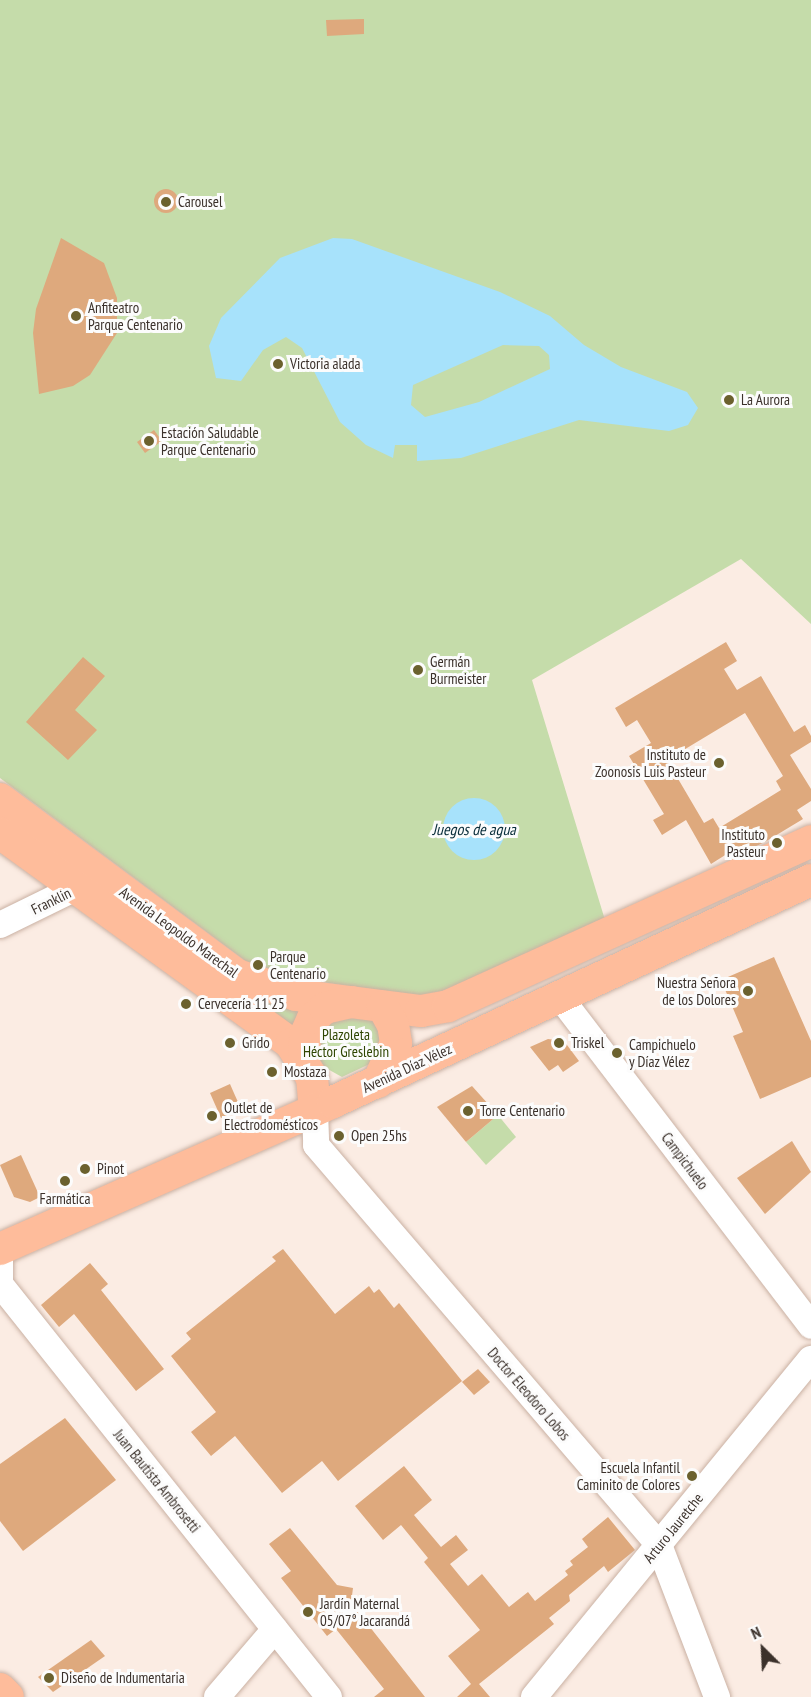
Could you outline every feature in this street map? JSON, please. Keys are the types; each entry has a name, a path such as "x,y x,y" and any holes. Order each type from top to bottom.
{"main road":[{"name":"Avenida Leopoldo Marechal","path":"0,799 88,882 273,1030 304,1059 314,1084 315,1110"},
{"name":"Avenida Leopoldo Marechal","path":"0,832 88,882 249,981 296,995 369,1004"},
{"path":"304,1059 306,1031 316,1015 331,1006 369,1004 438,1010 811,841"},
{"name":"Avenida Díaz Vélez","path":"0,1249 378,1082 811,880"},
{"path":"514,976 559,996"},
{"path":"369,1004 393,1025 396,1043 378,1082"},
{"path":"0,1689 8,1697"}],"street":[{"name":"Franklin","path":"0,925 88,882"},
{"name":"Campichuelo","path":"559,996 811,1326"},
{"name":"Doctor Eleodoro Lobos","path":"315,1110 316,1145 659,1545 717,1697"},
{"name":"Juan Bautista Ambrosetti","path":"0,1260 0,1284 329,1697"},
{"name":"Arturo Jauretche","path":"534,1697 811,1359"},
{"path":"217,1697 275,1629"}],"green space":[{"path":"0,0 811,0 811,624 741,559 532,680 605,920 473,982 421,999 277,974 251,965 0,778"},
{"path":"240,988 309,1007 295,1034"},
{"name":"Plazoleta Héctor Greslebin","path":"343,1013 377,1022 383,1038 376,1061 342,1077 324,1067 314,1049 316,1032"},
{"path":"498,1115 516,1137 486,1165 466,1142"}],"water":[{"path":"333,238 352,239 500,292 550,316 584,345 621,367 687,392 698,408 688,425 669,431 579,420 461,458 417,461 417,445 395,445 393,458 366,445 340,422 302,348 286,337 263,350 241,381 216,378 209,346 221,318 280,258","holes":["503,345 539,346 549,355 550,369 479,402 425,417 411,405 413,385"]},
{"name":"Juegos de agua","path":"474,798 486,800 496,807 503,817 505,829 503,841 496,851 486,858 474,860 462,858 452,851 445,841 443,829 445,817 452,807 462,800"}],"building":[{"path":"364,19 364,34 327,36 326,20"},
{"name":"Carousel","path":"166,189 175,192 178,201 175,210 166,213 157,210 154,201 157,192"},
{"name":"Anfiteatro Parque Centenario","path":"61,238 104,263 117,298 117,333 90,375 73,386 39,394 33,333 36,309"},
{"name":"Estación Saludable Parque Centenario","path":"154,430 162,441 145,453 137,442"},
{"path":"726,642 737,661 724,669 737,690 761,676 794,732 805,725 811,736 811,742 790,755 811,789 811,801 797,810 803,819 765,842 733,857 730,852 711,864 686,820 662,835 653,820 664,814 629,756 651,743 637,720 626,727 615,708","holes":["745,713 783,776 776,781 781,790 719,828 713,818 704,823 667,760"]},
{"path":"83,657 105,676 75,710 97,730 68,760 26,722"},
{"path":"774,957 811,1041 811,1077 760,1099 733,1036 743,1032 721,980"},
{"path":"548,1039 564,1041 579,1061 563,1072 558,1065 549,1071 530,1047"},
{"path":"230,1084 241,1109 221,1118 210,1093"},
{"name":"Torre Centenario","path":"472,1086 498,1115 466,1142 437,1107"},
{"path":"792,1141 811,1172 765,1214 737,1178"},
{"path":"21,1155 40,1197 30,1202 14,1197 0,1165"},
{"path":"283,1249 335,1314 369,1286 374,1293 379,1289 394,1308 399,1303 462,1381 338,1481 322,1461 282,1493 235,1436 211,1456 191,1432 216,1412 171,1356 191,1339 186,1333 276,1261 272,1257"},
{"path":"90,1263 108,1284 101,1290 164,1369 136,1391 74,1314 59,1327 41,1305"},
{"path":"478,1369 490,1382 474,1395 462,1382"},
{"path":"65,1418 116,1480 23,1551 0,1521 0,1464"},
{"path":"404,1466 432,1500 414,1515 441,1547 456,1535 468,1550 450,1564 468,1586 482,1574 509,1607 528,1592 535,1601 568,1575 565,1571 573,1565 570,1561 588,1547 582,1539 608,1517 635,1550 608,1572 604,1566 569,1595 570,1601 549,1618 554,1624 479,1684 490,1697 457,1697 471,1684 448,1656 480,1630 424,1562 428,1558 401,1525 383,1540 355,1506"},
{"path":"290,1528 337,1585 353,1588 351,1603 425,1697 374,1697 384,1689 336,1629 327,1636 281,1578 291,1571 269,1544"},
{"path":"91,1640 105,1656 53,1692 38,1677"}],"place":[{"name":"Carousel","path":"166,202"},
{"name":"Anfiteatro Parque Centenario","path":"76,316"},
{"name":"Victoria alada","path":"278,364"},
{"name":"La Aurora","path":"729,400"},
{"name":"Estación Saludable Parque Centenario","path":"149,441"},
{"name":"Germán Burmeister","path":"418,670"},
{"name":"Instituto de Zoonosis Luis Pasteur","path":"719,763"},
{"name":"Instituto Pasteur","path":"777,843"},
{"name":"Parque Centenario","path":"258,965"},
{"name":"Nuestra Señora de los Dolores","path":"748,991"},
{"name":"Cervecería 11 25","path":"186,1004"},
{"name":"Grido","path":"230,1043"},
{"name":"Triskel","path":"559,1043"},
{"name":"Campichuelo y Díaz Vélez","path":"617,1053"},
{"name":"Mostaza","path":"272,1072"},
{"name":"Torre Centenario","path":"468,1111"},
{"name":"Outlet de Electrodomésticos","path":"212,1116"},
{"name":"Open 25hs","path":"339,1136"},
{"name":"Pinot","path":"85,1169"},
{"name":"Farmática","path":"65,1181"},
{"name":"Escuela Infantil Caminito de Colores","path":"692,1476"},
{"name":"Jardín Maternal 05/07° Jacarandá","path":"308,1612"},
{"name":"Diseño de Indumentaria","path":"49,1678"}]}
